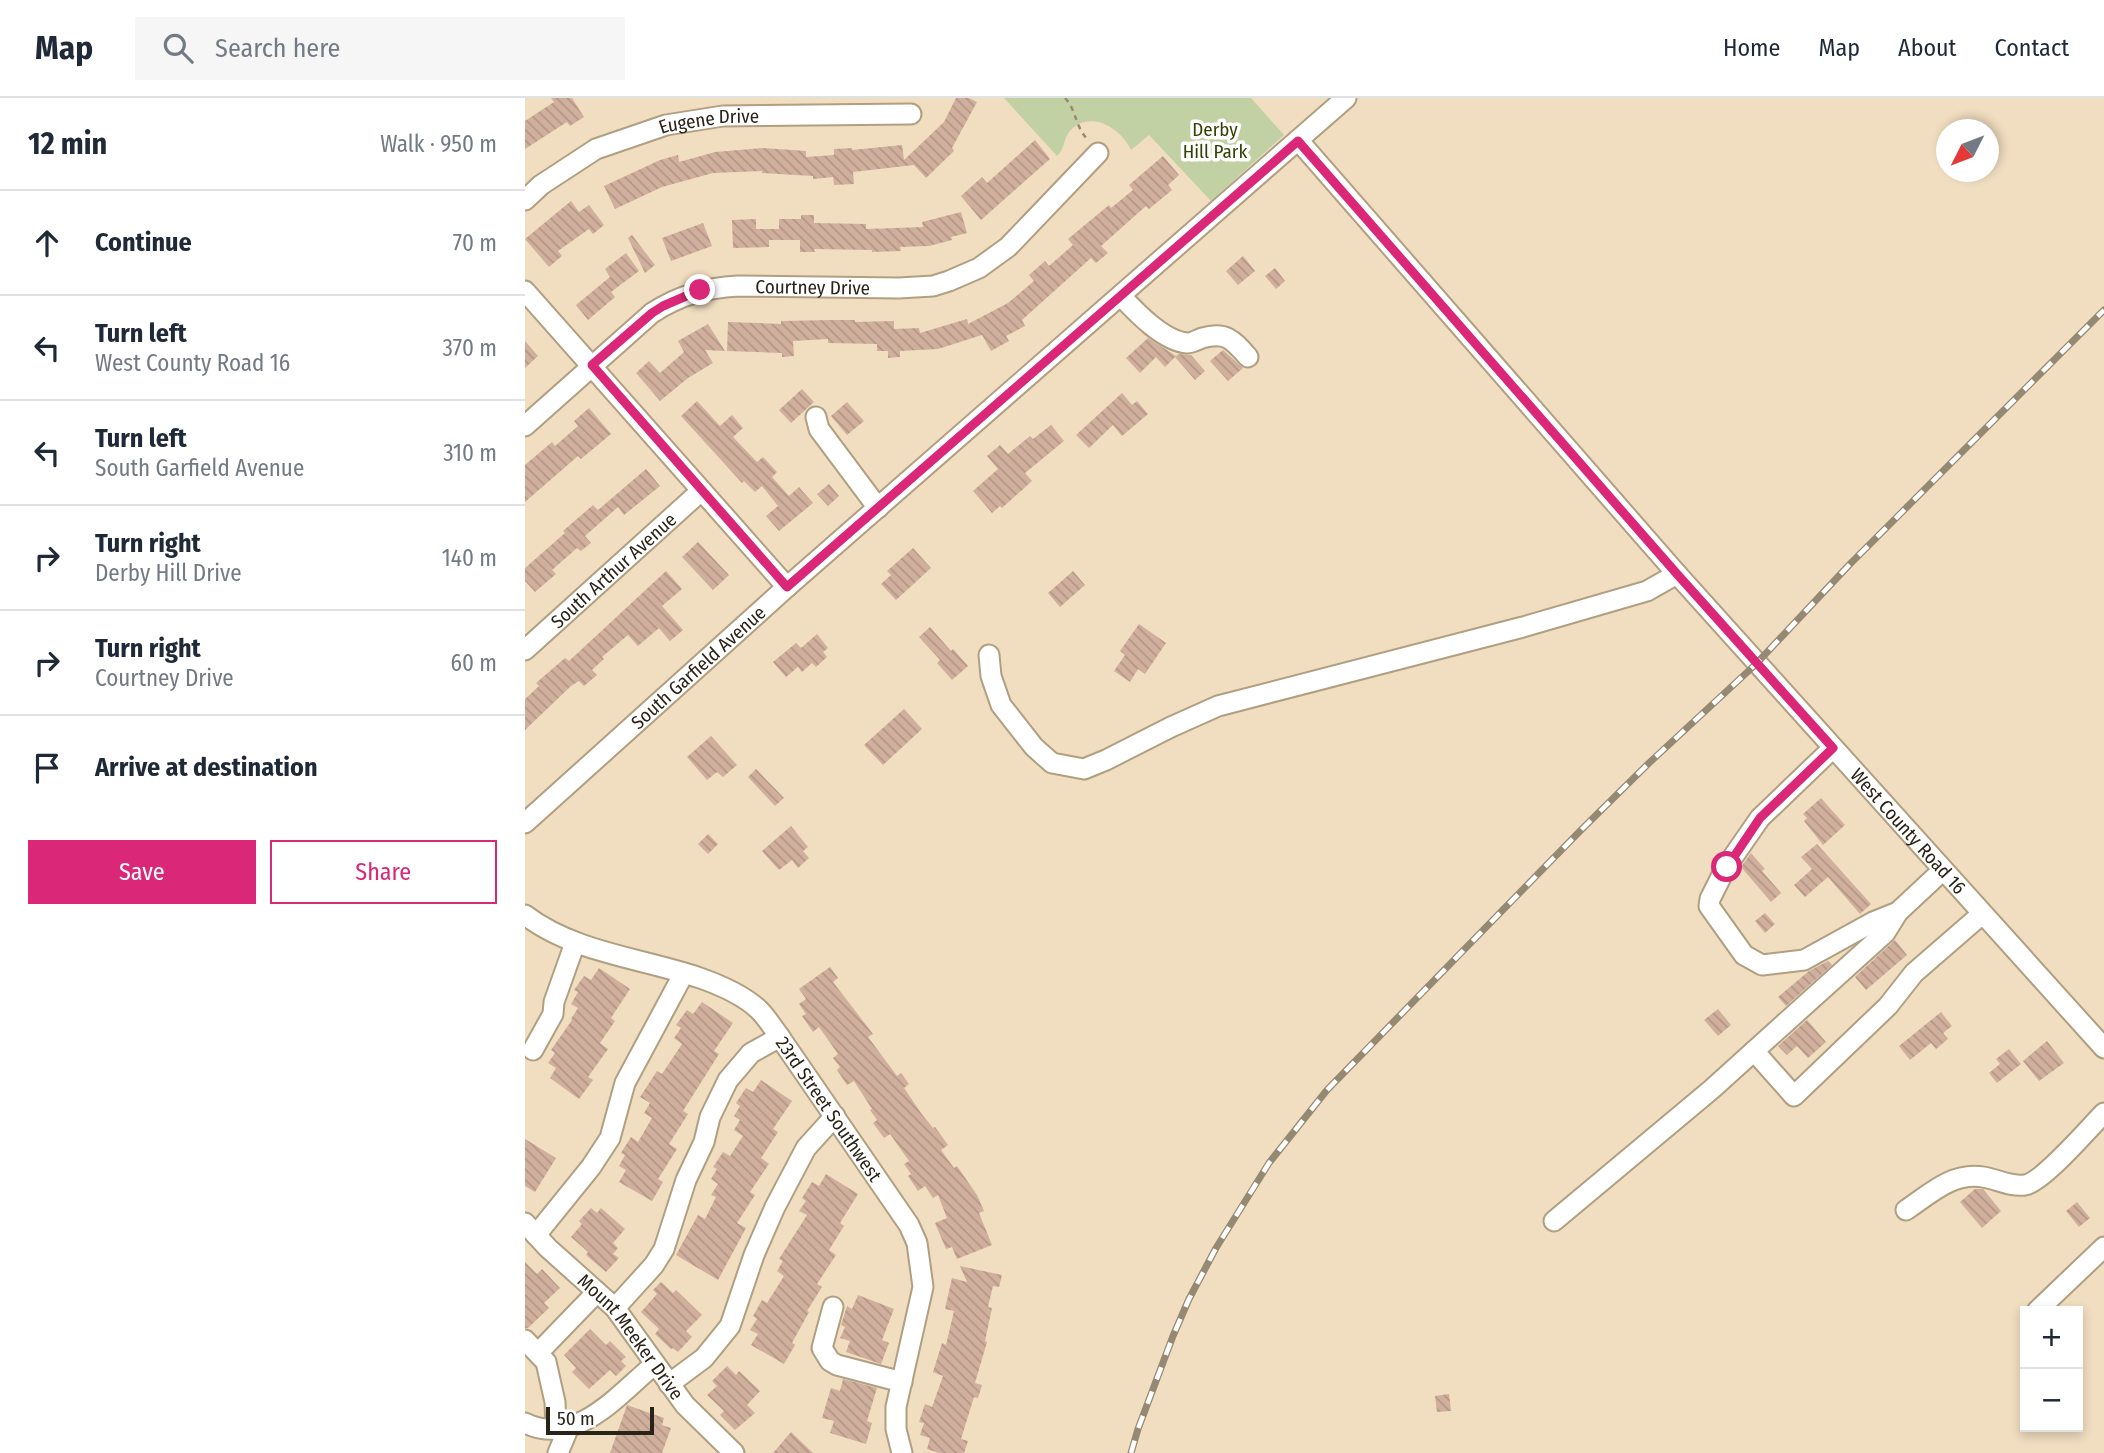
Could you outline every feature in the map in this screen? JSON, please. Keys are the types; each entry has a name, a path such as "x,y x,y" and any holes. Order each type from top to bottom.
{"street":[{"name":"South Garfield Avenue","path":"525,823 787,587 1346,98"},
{"name":"Eugene Drive","path":"525,200 589,153 615,141 666,125 723,117 911,114"},
{"name":"West County Road 16","path":"1298,141 1677,574 2104,1048"},
{"name":"Courtney Drive","path":"525,426 663,306 700,290 712,287 933,286 979,268 1008,247 1098,153"},
{"path":"525,290 787,587"},
{"path":"1121,296 1137,313 1170,337 1190,343 1222,335 1235,342 1248,357"},
{"path":"816,417 819,429 879,508"},
{"name":"South Arthur Avenue","path":"525,650 701,491"},
{"path":"989,655 991,676 1001,705 1034,747 1052,763 1084,769 1106,761 1218,706 1647,591 1677,574"},
{"path":"1833,748 1760,818 1727,867 1709,906 1745,955 1762,965 1804,960 1873,922 1898,912"},
{"path":"1553,1221 1754,1051 1885,933 1898,912 1943,870"},
{"path":"1754,1051 1794,1096 1888,1006 1914,973 1982,914"},
{"name":"23rd Street Southwest","path":"525,915 541,927 575,943 684,973 732,991 757,1008 780,1037 909,1225 917,1244 923,1287 896,1408 895,1429 902,1453"},
{"path":"533,1050 553,1014 554,1002 575,943"},
{"path":"530,1229 591,1167 610,1138 625,1083 684,973"},
{"path":"615,1308 654,1265 664,1249 686,1180 705,1142 710,1117 728,1080 751,1054 780,1037"},
{"path":"1906,1210 1956,1178 1985,1177 2008,1184 2027,1185 2049,1169 2104,1113"},
{"path":"669,1384 704,1358 730,1326 754,1255 775,1207 806,1148 835,1116"},
{"name":"Mount Meeker Drive","path":"530,1229 615,1308 685,1405 734,1453"},
{"path":"2042,1306 2104,1247"},
{"path":"558,1453 562,1429 546,1362 531,1347 597,1292"},
{"path":"833,1307 822,1348 830,1361 902,1382"},
{"path":"525,1423 546,1430 581,1424 655,1364"}],"path":[{"path":"1065,98 1075,115 1077,128 1098,153"}],"green space":[{"name":"Derby Hill Park","path":"1004,98 1251,98 1284,135 1211,201 1149,135 1131,150 1113,129 1104,124 1087,122 1070,131 1057,156"}],"building":[{"path":"551,98 572,98 584,117 570,126 567,122 525,149 525,121 554,102"},
{"path":"956,98 969,98 977,102 952,148 954,151 926,178 914,165 853,172 854,184 834,185 833,177 813,179 813,176 762,171 713,173 662,187 615,209 604,186 660,160 678,155 679,162 715,152 763,148 806,151 806,157 834,155 834,149 902,145 904,160 944,122"},
{"path":"1035,140 1050,159 981,220 961,196 982,177 987,183"},
{"path":"1163,156 1179,175 1168,185 1172,190 1149,209 1146,206 1101,246 1108,253 1096,263 1091,258 1022,320 1025,326 1006,336 1009,341 991,351 982,335 938,349 900,351 900,357 888,358 888,351 877,351 877,344 828,343 828,339 793,341 794,356 727,351 728,322 781,324 781,321 894,321 894,329 919,328 920,333 967,319 968,324 1008,303 1034,281 1029,275 1045,261 1049,266 1073,245 1068,239 1109,205 1111,208 1133,190 1129,185"},
{"path":"571,201 579,212 589,205 604,225 593,234 589,229 558,251 562,256 549,267 525,239"},
{"path":"961,212 967,233 929,246 900,247 901,251 814,249 815,252 800,252 800,240 769,240 769,247 733,248 732,220 756,219 756,229 779,229 779,219 801,219 801,215 814,215 814,223 866,224 866,229 923,227 922,222"},
{"path":"703,223 712,246 671,261 662,238"},
{"path":"632,235 655,265 645,273 628,238"},
{"path":"626,253 639,271 611,292 615,297 588,320 576,305 610,277 605,269"},
{"path":"1243,256 1255,271 1238,285 1226,271"},
{"path":"1275,268 1285,281 1276,289 1265,276"},
{"path":"708,324 725,351 705,350 713,363 688,378 660,401 636,373 649,361 660,373 684,352 678,341"},
{"path":"1148,338 1176,356 1165,367 1156,357 1140,373 1126,358"},
{"path":"525,341 538,356 525,368"},
{"path":"1223,350 1243,368 1228,381 1210,361"},
{"path":"1179,354 1191,355 1205,371 1195,380 1175,357"},
{"path":"802,389 814,402 791,423 779,410"},
{"path":"1122,393 1132,405 1137,401 1148,414 1122,436 1113,425 1089,448 1076,435"},
{"path":"697,401 720,426 732,415 743,428 733,437 757,462 763,457 777,472 772,477 789,496 799,487 813,503 779,531 766,516 778,506 762,486 755,492 744,481 742,483 681,416"},
{"path":"847,402 864,421 847,435 831,416"},
{"path":"589,408 611,434 581,459 578,456 525,502 525,465 552,442 555,446 578,426 574,421"},
{"path":"1051,425 1064,441 1025,473 1032,481 1002,508 1000,506 992,513 973,491 998,469 987,456 1000,445 1008,454 1030,436 1033,439"},
{"path":"646,469 660,486 624,515 618,507 585,536 591,543 581,551 577,548 552,570 556,574 535,592 525,581 525,568 593,505 598,510"},
{"path":"829,484 839,496 828,506 817,494"},
{"path":"698,542 729,575 713,590 682,557"},
{"path":"913,548 931,568 896,600 881,584 891,575 887,571"},
{"path":"666,571 682,589 662,606 683,630 670,641 659,628 638,646 628,635 602,657 604,659 592,670 597,675 584,686 579,681 571,686 525,730 525,699 539,686 536,683 565,658 569,661"},
{"path":"1073,571 1085,585 1060,607 1048,593"},
{"path":"1139,624 1166,643 1145,674 1138,669 1130,682 1114,671 1125,655 1120,651"},
{"path":"930,627 968,666 952,680 937,663 940,660 919,637"},
{"path":"817,634 828,648 823,652 827,657 816,667 812,663 802,672 798,667 786,677 773,662 796,643 801,648"},
{"path":"904,709 922,729 883,765 864,745"},
{"path":"711,736 737,765 723,777 717,772 707,780 687,757"},
{"path":"756,769 784,798 775,806 748,777"},
{"path":"1821,798 1845,825 1823,845 1804,821 1807,818 1803,814"},
{"path":"791,826 808,847 803,851 809,858 798,868 792,860 779,870 762,851"},
{"path":"708,834 718,844 708,854 698,844"},
{"path":"1817,844 1871,904 1860,914 1828,877 1805,897 1794,885 1812,869 1801,857"},
{"path":"1751,853 1781,893 1771,902 1741,867"},
{"path":"1765,913 1775,924 1765,933 1755,921"},
{"path":"1895,940 1907,955 1866,990 1855,977"},
{"path":"1828,961 1832,965 1786,1006 1778,997 1809,971"},
{"path":"830,967 838,978 833,982 873,1034 868,1037 897,1076 901,1073 909,1084 904,1088 948,1145 941,1150 954,1168 957,1166 977,1195 984,1211 979,1213 992,1245 957,1259 952,1247 946,1249 935,1223 947,1218 938,1195 933,1198 925,1186 918,1191 904,1164 909,1161 890,1134 884,1138 873,1123 877,1120 854,1081 847,1085 833,1058 838,1054 819,1027 813,1032 802,1016 806,1014 799,1004 806,999 799,989"},
{"path":"599,968 630,989 611,1018 615,1021 600,1043 608,1049 588,1077 593,1080 579,1099 550,1078 556,1068 548,1063 555,1053 551,1050 578,1008 571,1004 578,992 574,990 584,976 591,980"},
{"path":"702,1002 733,1023 714,1051 719,1054 683,1111 688,1114 669,1144 677,1149 658,1179 663,1182 652,1201 619,1182 626,1170 619,1166 625,1155 621,1153 631,1137 638,1142 652,1118 644,1113 650,1103 640,1097 657,1071 662,1074 682,1044 674,1038 681,1028 676,1025 687,1010 693,1014"},
{"path":"1718,1009 1731,1025 1718,1036 1704,1020"},
{"path":"1941,1012 1952,1026 1943,1033 1948,1039 1936,1049 1931,1043 1910,1060 1899,1046"},
{"path":"1807,1020 1826,1042 1808,1058 1797,1046 1787,1055 1778,1046"},
{"path":"2047,1041 2064,1063 2039,1081 2023,1061"},
{"path":"2009,1049 2021,1064 1997,1083 1989,1073 2000,1064 1996,1059"},
{"path":"761,1080 792,1101 773,1129 778,1132 761,1158 769,1164 750,1192 755,1195 737,1223 746,1228 718,1280 676,1255 698,1215 705,1219 716,1197 711,1195 718,1184 711,1179 717,1169 713,1167 723,1152 730,1156 743,1136 734,1130 740,1120 734,1116 740,1106 736,1103 746,1088 753,1092"},
{"path":"525,1139 556,1158 535,1192 525,1186"},
{"path":"826,1174 858,1194 840,1223 844,1226 829,1250 836,1255 817,1284 822,1287 807,1311 809,1312 792,1343 795,1345 784,1364 751,1345 758,1334 750,1330 757,1319 753,1316 762,1300 767,1303 784,1276 777,1271 783,1261 779,1259 807,1215 799,1211 806,1201 802,1198 812,1182 819,1186"},
{"path":"1975,1189 1983,1189 2001,1211 1982,1228 1960,1202"},
{"path":"2077,1202 2090,1218 2079,1227 2066,1211"},
{"path":"591,1208 597,1213 601,1208 625,1229 613,1243 618,1248 613,1254 619,1258 606,1272 586,1255 588,1252 571,1237 582,1224 579,1221"},
{"path":"525,1262 537,1274 542,1269 560,1288 544,1303 549,1308 528,1328 525,1328"},
{"path":"960,1266 1002,1275 999,1287 993,1286 988,1307 992,1308 985,1341 987,1342 975,1383 982,1385 978,1398 974,1397 961,1439 968,1441 964,1453 939,1453 927,1449 930,1438 920,1435 924,1423 919,1422 925,1404 932,1407 943,1376 933,1372 942,1343 946,1345 954,1311 945,1309 952,1278 967,1282"},
{"path":"661,1282 673,1293 676,1290 702,1315 686,1331 692,1337 678,1352 655,1334 659,1329 641,1312 657,1294 653,1290"},
{"path":"858,1295 894,1309 882,1340 889,1343 881,1364 846,1352 850,1341 840,1338 845,1327 841,1325 847,1306 852,1309"},
{"path":"590,1329 606,1345 610,1341 626,1357 621,1361 626,1366 616,1376 610,1370 589,1389 572,1372 576,1368 564,1355"},
{"path":"727,1366 736,1375 739,1371 760,1391 747,1405 755,1413 735,1430 720,1415 724,1411 707,1395 717,1386 712,1381"},
{"path":"843,1379 877,1388 867,1421 872,1423 866,1444 830,1433 834,1421 822,1418 831,1388 840,1391"},
{"path":"1449,1394 1451,1411 1437,1412 1435,1396"},
{"path":"627,1405 664,1418 662,1425 671,1428 662,1453 610,1453"},
{"path":"791,1432 813,1453 773,1453"}],"railway":[{"path":"1131,1453 1173,1336 1216,1248 1269,1163 1327,1090 1581,830 1756,664 1850,564 2104,310"}],"route":[{"path":"700,290 652,313 592,365 787,587 1298,141 1833,748 1760,818 1727,867"}]}
